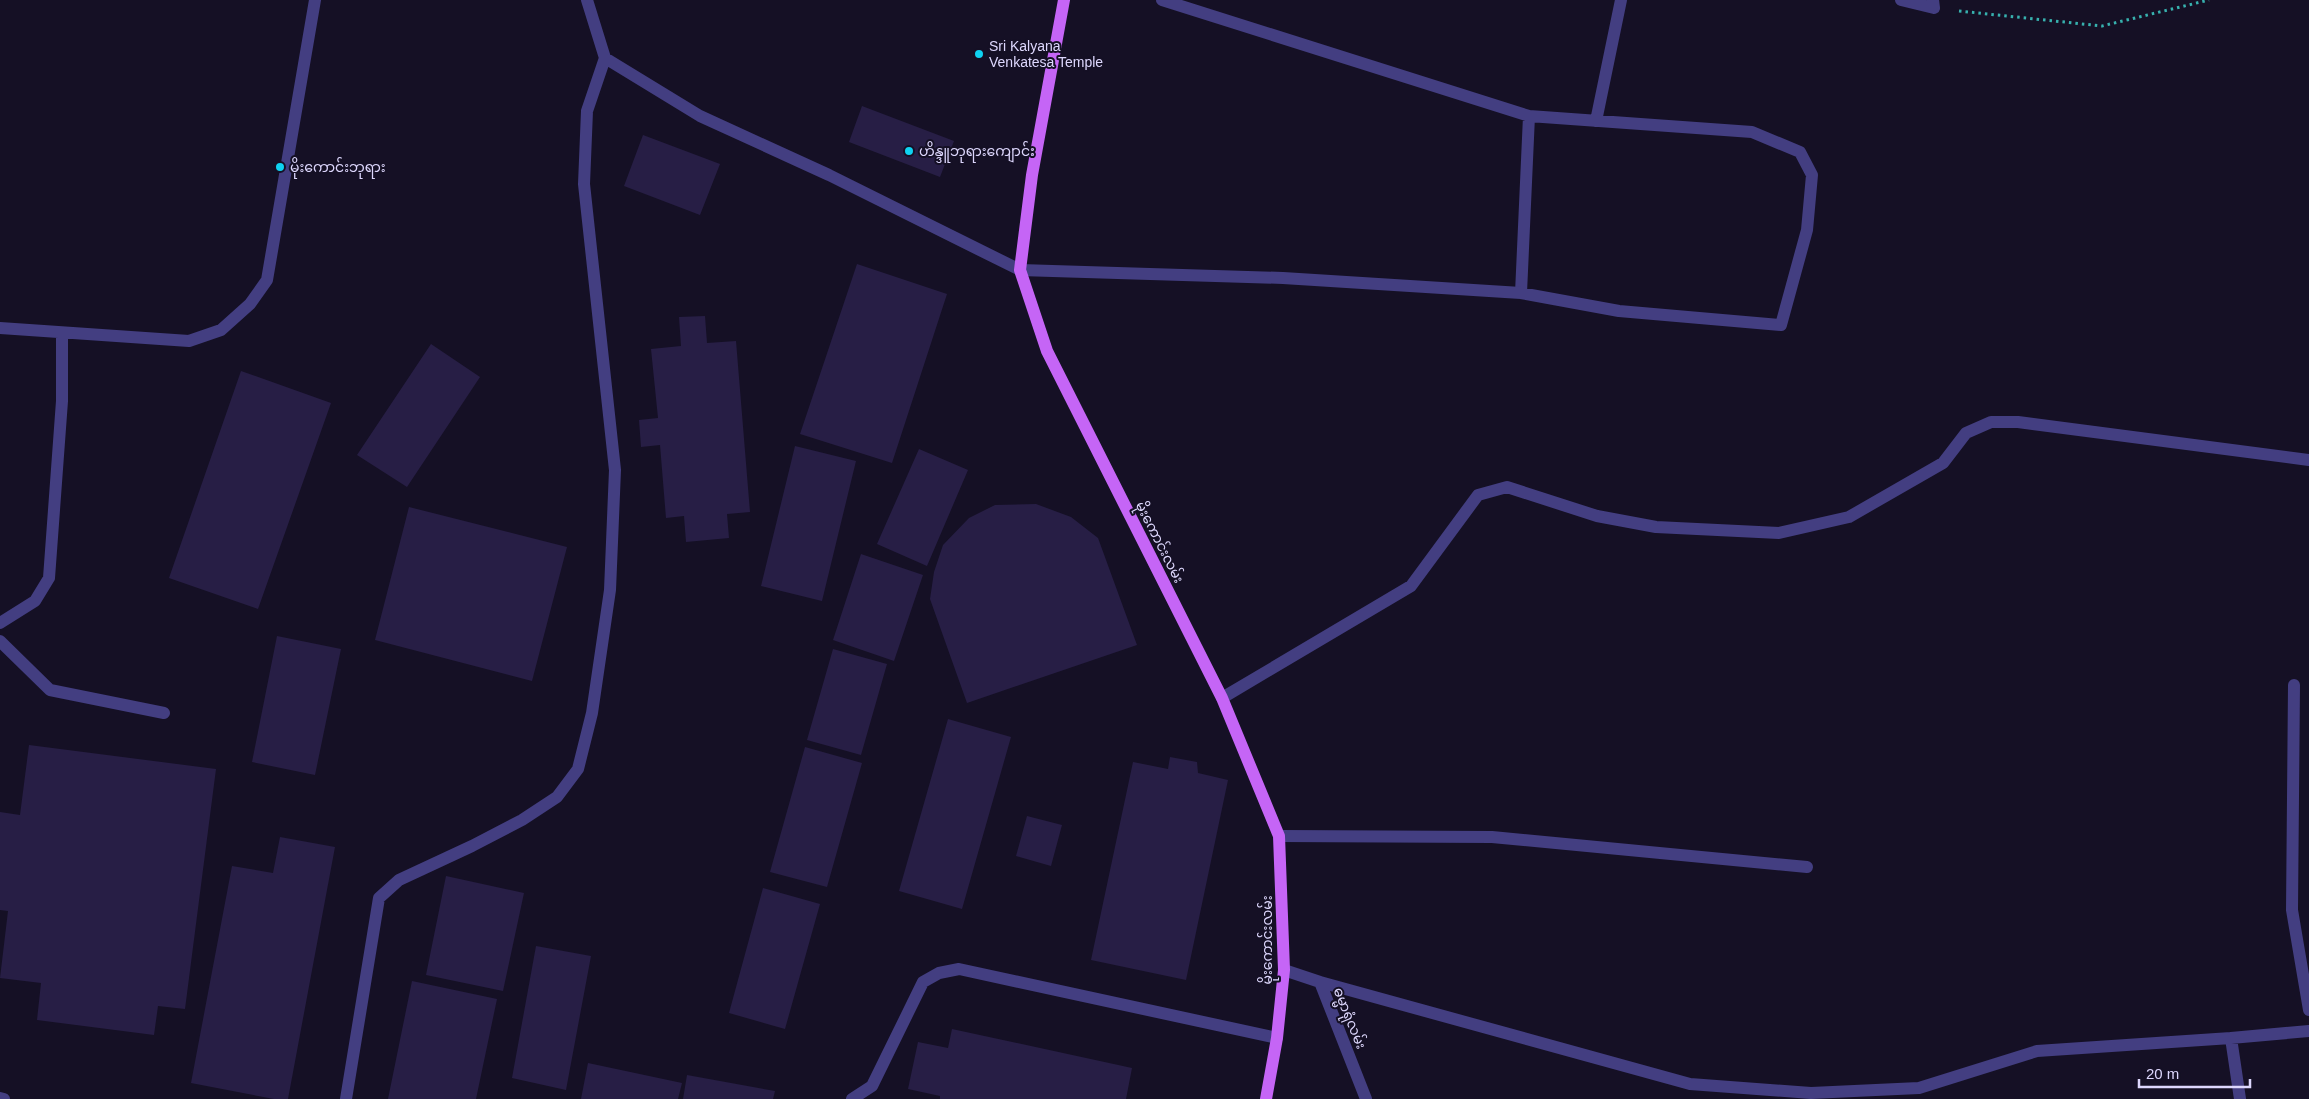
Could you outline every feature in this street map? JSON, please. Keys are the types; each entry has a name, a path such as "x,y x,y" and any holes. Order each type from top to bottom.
{"main road":[{"name":"မိုးကောင်းလမ်း","path":"1064,0 1032,175 1020,270 1047,352 1222,698 1279,836 1284,970 1277,1038 1266,1099"}],"street":[{"path":"0,328 190,341 221,330 250,304 267,280 315,0"},
{"path":"346,1099 379,898 398,880 472,846 522,820 557,797 578,769 592,712 610,590 616,470 584,184 587,111 605,58 587,0"},
{"path":"605,58 700,116 829,175 1020,270 1283,278 1521,293 1619,311 1781,325 1807,230 1812,175 1800,152 1752,132 1529,116 1162,0"},
{"path":"1596,121 1621,0"},
{"path":"1901,0 1934,4"},
{"path":"1521,293 1529,116"},
{"path":"0,622 19,613 35,601 49,578 62,401 62,333"},
{"path":"1222,698 1411,586 1478,495 1507,487 1597,516 1656,527 1779,533 1849,517 1943,463 1966,433 1990,422 2018,422 2309,460"},
{"path":"0,641 50,690 164,713"},
{"path":"2294,685 2292,910 2309,1010"},
{"path":"1279,836 1492,838 1807,867"},
{"path":"852,1099 872,1086 923,982 939,972 959,969 1277,1038"},
{"name":"ဓမ္မာရုံလမ်း","path":"1284,970 1320,982 1366,1099"},
{"path":"1320,982 1690,1084 1811,1093 1918,1088 2037,1051 2309,1031"},
{"path":"2231,1038 2240,1099"},
{"path":"0,1098 4,1099"}],"path":[{"path":"1934,4 2102,26 2209,0"}],"building":[{"path":"862,106 954,141 940,177 849,142"},
{"path":"643,135 720,164 700,215 624,186"},
{"path":"857,264 947,294 892,463 800,434"},
{"path":"705,316 707,343 736,341 750,512 727,514 729,538 686,542 684,516 666,518 660,445 641,447 639,420 658,418 651,349 681,346 679,317"},
{"path":"431,344 480,377 407,487 357,455"},
{"path":"241,371 331,403 258,609 169,578"},
{"path":"795,446 856,461 822,601 761,586"},
{"path":"919,449 968,470 927,566 877,544"},
{"path":"1036,504 1071,517 1098,538 1137,645 967,703 930,599 934,572 943,545 969,518 995,505"},
{"path":"409,507 567,547 532,681 375,640"},
{"path":"861,554 923,575 894,661 833,640"},
{"path":"277,636 341,649 315,775 252,762"},
{"path":"833,649 887,664 861,755 807,740"},
{"path":"948,719 1011,737 962,909 899,891"},
{"path":"29,745 216,769 185,1009 158,1006 154,1035 37,1020 41,983 0,978 8,911 0,910 0,812 20,815"},
{"path":"805,747 862,763 827,887 770,872"},
{"path":"1170,757 1197,762 1198,773 1228,780 1186,980 1091,960 1133,762 1168,769"},
{"path":"1027,816 1062,825 1051,866 1016,856"},
{"path":"280,837 335,847 288,1099 274,1099 191,1083 232,866 273,873"},
{"path":"446,876 524,893 503,991 426,975"},
{"path":"763,888 820,904 785,1029 729,1013"},
{"path":"536,946 591,956 566,1090 512,1078"},
{"path":"412,981 497,999 476,1099 388,1099"},
{"path":"952,1029 1132,1068 1126,1099 940,1099 940,1096 908,1089 918,1042 948,1048"},
{"path":"588,1063 682,1083 678,1099 581,1099"},
{"path":"687,1075 775,1091 773,1099 683,1099"}],"place":[{"name":"Sri Kalyana Venkatesa Temple","path":"979,54"},
{"name":"ဟိန္ဒူဘုရားကျောင်း","path":"909,151"},
{"name":"မိုးကောင်းဘုရား","path":"280,167"}]}
